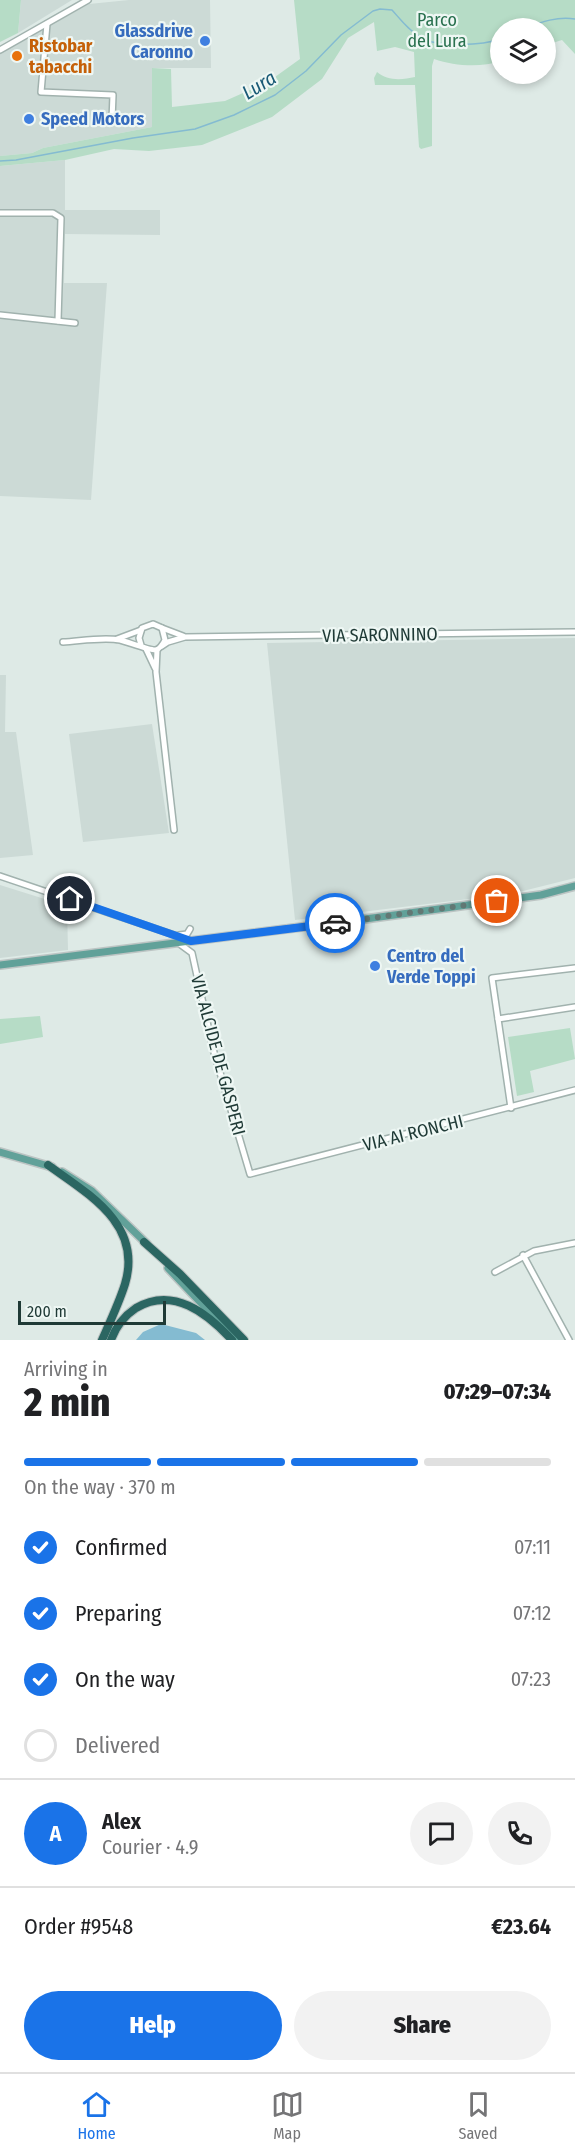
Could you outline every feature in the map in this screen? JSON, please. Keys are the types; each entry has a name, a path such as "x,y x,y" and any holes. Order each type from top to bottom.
{"highway":[{"path":"48,1165 87,1192 105,1209 117,1224 124,1240 128,1262 125,1283 102,1340"},
{"path":"144,1242 180,1274 244,1340"},
{"path":"111,1340 127,1314 143,1305 159,1300 182,1302 214,1321 234,1340"}],"main road":[{"path":"0,965 176,939 191,941 541,895 575,886"},
{"path":"0,1152 48,1165 92,1191 144,1242 234,1340"}],"street":[{"path":"0,50 88,0"},
{"path":"47,24 41,92 113,95 112,120"},
{"path":"0,213 53,213 60,216 62,224 58,321"},
{"path":"0,315 75,323"},
{"name":"VIA SARONNINO","path":"117,640 149,624 185,637"},
{"path":"162,628 165,635 159,648 156,672 174,830"},
{"path":"141,630 139,638 156,672"},
{"name":"VIA SARONNINO","path":"63,642 117,640 149,650 185,637 575,632"},
{"name":"VIA ALCIDE DE GASPERI","path":"2,878 70,899 176,939 192,953 213,1049 250,1174"},
{"path":"176,939 187,934 190,929"},
{"path":"511,1108 492,978 575,968"},
{"path":"498,1019 575,1007"},
{"name":"VIA AI RONCHI","path":"250,1174 575,1090"},
{"path":"495,1272 522,1255 547,1247 575,1243"},
{"path":"522,1255 569,1340"}],"shaded area":[{"path":"21,0 72,0 18,33"},
{"path":"129,0 210,0 211,68 153,68 152,127 43,148 32,153 0,156 0,53 89,4"},
{"path":"65,160 65,210 160,210 160,235 65,234 64,283 107,283 91,500 0,496 0,166"},
{"path":"575,638 575,878 511,894 295,920 267,643"},
{"path":"0,675 6,675 5,732 16,732 33,855 0,858"},
{"path":"152,724 169,833 83,842 69,734"},
{"path":"0,885 51,901 51,908 67,907 68,950 0,958"}],"green space":[{"path":"0,0 21,0 18,33 0,42"},
{"name":"Parco del Lura","path":"294,0 575,0 575,54 562,40 556,42 556,18 490,18 490,64 468,65 434,59 432,66 432,146 421,149 419,147 415,85 375,85 374,78 377,72 395,79 415,77 414,52 395,47 377,51 374,22 348,38 322,79 272,117 202,145 149,151 114,149 65,160 0,166 0,156 32,153 43,148 152,127 152,68 171,69 172,107 225,101 268,82 300,59"},
{"path":"40,1016 43,1037 0,1044 0,1019"},
{"path":"570,1028 575,1059 530,1071 534,1092 517,1096 508,1037"}],"water":[{"path":"161,1324 196,1333 205,1340 136,1340 143,1332"}],"waterway":[{"name":"Lura","path":"0,161 195,129 234,115 275,95 306,71 341,35 373,11 380,9 392,10 406,26 430,41 450,44 490,41"},
{"name":"Lura","path":"556,19 575,19"}],"way so far":[{"path":"335,923 497,901"}],"place":[{"name":"Glassdrive Caronno","path":"205,41"},
{"name":"Ristobar tabacchi","path":"17,56"},
{"name":"Speed Motors","path":"29,119"},
{"name":"Centro del Verde Toppi","path":"375,966"}],"route":[{"path":"70,899 191,941 335,923"}]}
